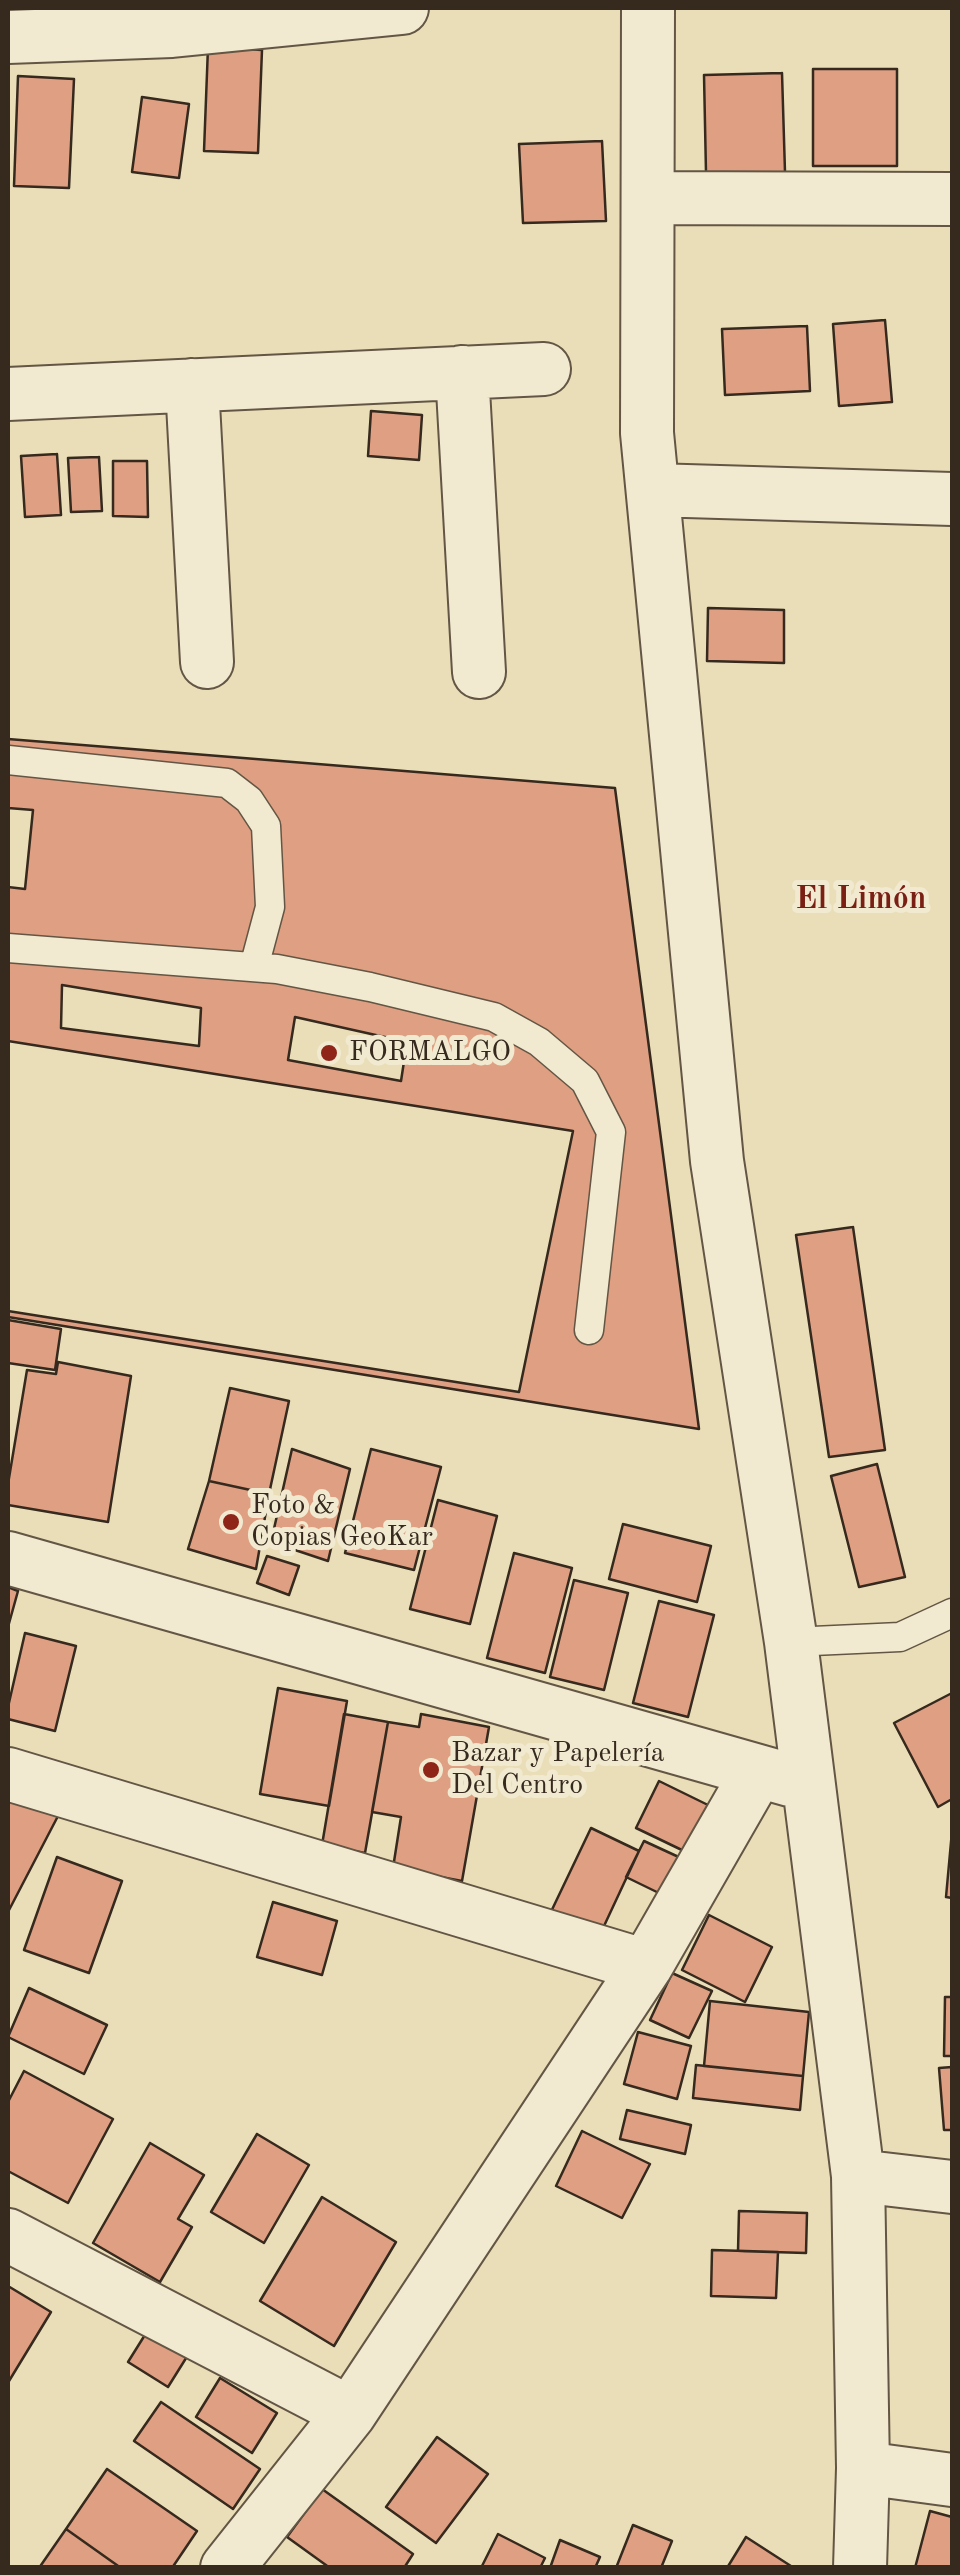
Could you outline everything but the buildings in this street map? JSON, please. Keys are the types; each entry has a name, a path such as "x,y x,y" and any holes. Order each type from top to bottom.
{"street":[{"path":"8,37 172,31 402,8"},
{"path":"648,8 647,433 717,1161 791,1642 858,2176 863,2468 860,2568"},
{"path":"648,198 952,198"},
{"path":"8,394 544,369"},
{"path":"462,372 478,672"},
{"path":"192,385 207,662"},
{"path":"653,490 952,499"},
{"path":"8,1558 811,1786"},
{"path":"227,2568 350,2413 646,1966 758,1771"},
{"path":"8,1774 646,1966"},
{"path":"858,2176 952,2187"},
{"path":"8,2234 350,2413"},
{"path":"863,2468 952,2480"}],"lane":[{"path":"8,760 227,783 249,800 266,826 270,906 254,966"},
{"path":"8,948 254,966 370,987 494,1017 538,1042 585,1082 611,1132 589,1330"},
{"path":"791,1642 900,1638 952,1613"}],"place":[{"name":"FORMALGO","path":"329,1053"},
{"name":"Foto & Copias GeoKar","path":"231,1522"},
{"name":"Bazar y Papelería Del Centro","path":"431,1770"}],"district":[{"name":"El Limón","path":"861,900"}]}
